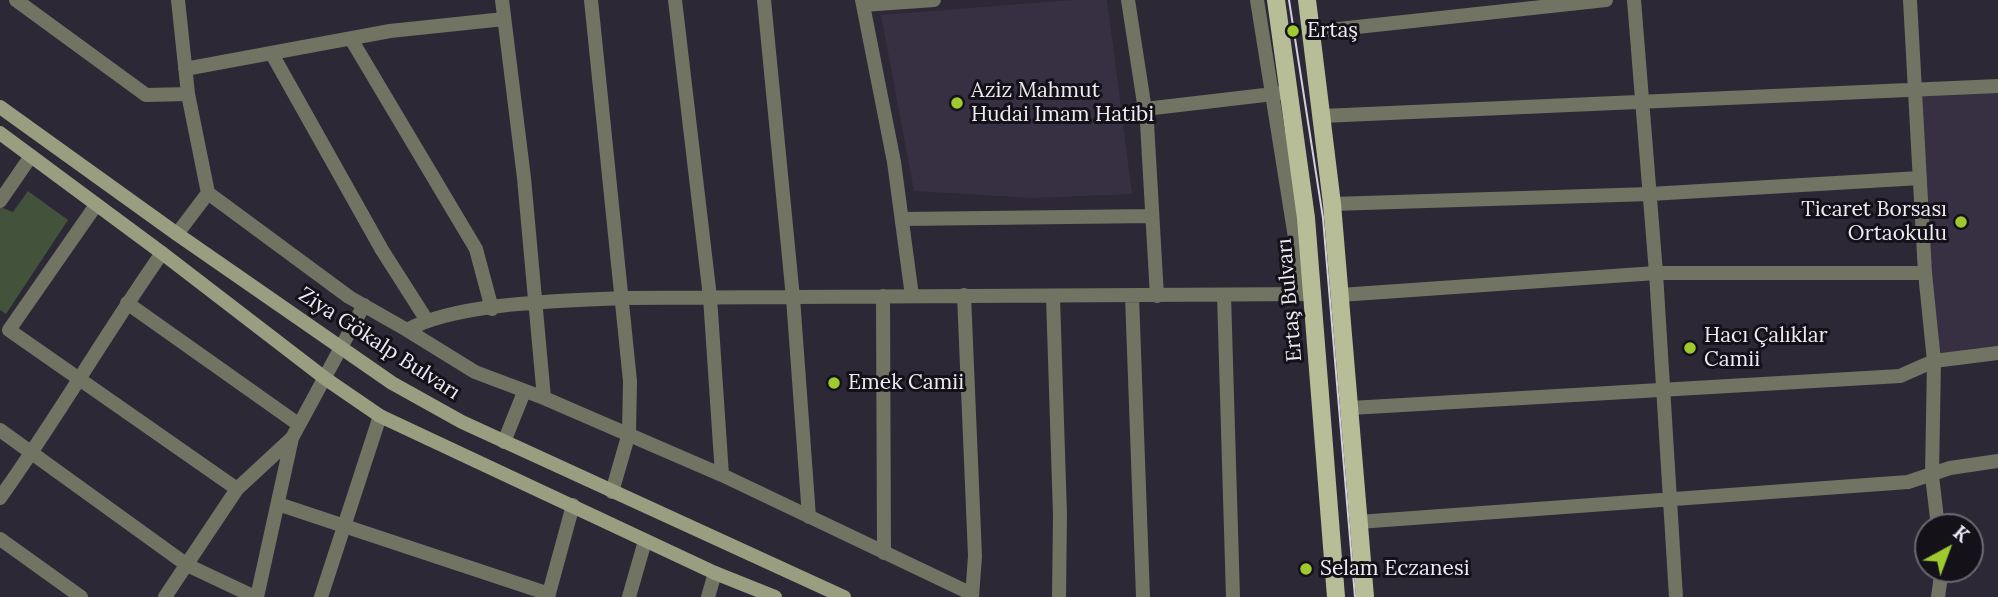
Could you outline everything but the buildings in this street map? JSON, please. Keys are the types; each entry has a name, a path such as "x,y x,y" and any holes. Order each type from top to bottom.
{"main road":[{"name":"Ertaş Bulvarı","path":"1276,0 1281,93 1309,294 1336,597"},
{"path":"1307,0 1332,204 1365,597"},
{"name":"Ziya Gökalp Bulvarı","path":"0,107 392,383 505,442 845,597"},
{"path":"0,133 326,379 380,416 645,541 775,597"},
{"path":"1362,577 1375,597"}],"street":[{"path":"16,0 146,94 188,94"},
{"path":"178,0 188,94 208,193 364,305 475,372 629,433 972,595 974,542 964,295"},
{"path":"502,0 524,178 544,398"},
{"path":"591,0 630,381 629,433 612,492"},
{"path":"675,0 688,130 710,298 722,475"},
{"path":"764,0 793,298 809,517"},
{"path":"912,296 894,162 862,2 934,0"},
{"path":"1128,0 1144,109 1157,296"},
{"path":"1144,109 1281,93 1257,0"},
{"path":"1311,32 1606,0"},
{"path":"1634,0 1657,273 1668,499 1676,597"},
{"path":"1910,0 1925,273 1934,361 1932,476 1936,513"},
{"path":"185,69 390,31 504,19"},
{"path":"351,38 476,249 492,309"},
{"path":"271,54 375,239 426,319"},
{"path":"1322,116 1998,86"},
{"path":"0,201 31,156"},
{"path":"1332,204 1650,194 1920,178"},
{"path":"177,234 208,193"},
{"path":"96,205 5,327 237,489"},
{"path":"901,219 1152,216"},
{"path":"0,498 81,381 127,303 162,253"},
{"path":"1340,295 1657,273 1925,273"},
{"path":"407,330 426,319 535,302 623,298 1309,294"},
{"path":"1224,295 1233,597"},
{"path":"883,296 884,553"},
{"path":"1132,296 1143,597"},
{"path":"1053,297 1060,515 1059,597"},
{"path":"127,303 295,431"},
{"path":"164,597 237,489 295,431 326,379 364,305"},
{"path":"1351,408 1900,376 1934,361 1998,353"},
{"path":"505,442 524,392"},
{"path":"321,597 342,525 380,416"},
{"path":"0,430 187,565 256,597 295,431"},
{"path":"1358,522 1908,482 1950,468 1998,461"},
{"path":"278,504 548,595 573,505"},
{"path":"0,539 82,597"},
{"path":"629,597 645,541"},
{"path":"708,597 715,573"}],"shaded area":[{"path":"1073,0 1107,0 1132,194 1033,198 914,191 881,15"},
{"name":"Ticaret Borsası Ortaokulu","path":"1998,86 1998,353 1934,361 1916,91"}],"green space":[{"path":"28,191 68,220 6,314 0,310 0,207 13,212"}],"tram line":[{"path":"1289,0 1323,218 1355,597"}],"place":[{"name":"Ertaş","path":"1293,31"},
{"name":"Aziz Mahmut Hudai Imam Hatibi","path":"957,103"},
{"name":"Ticaret Borsası Ortaokulu","path":"1961,222"},
{"name":"Hacı Çalıklar Camii","path":"1690,348"},
{"name":"Emek Camii","path":"834,383"},
{"name":"Selam Eczanesi","path":"1306,569"}]}
